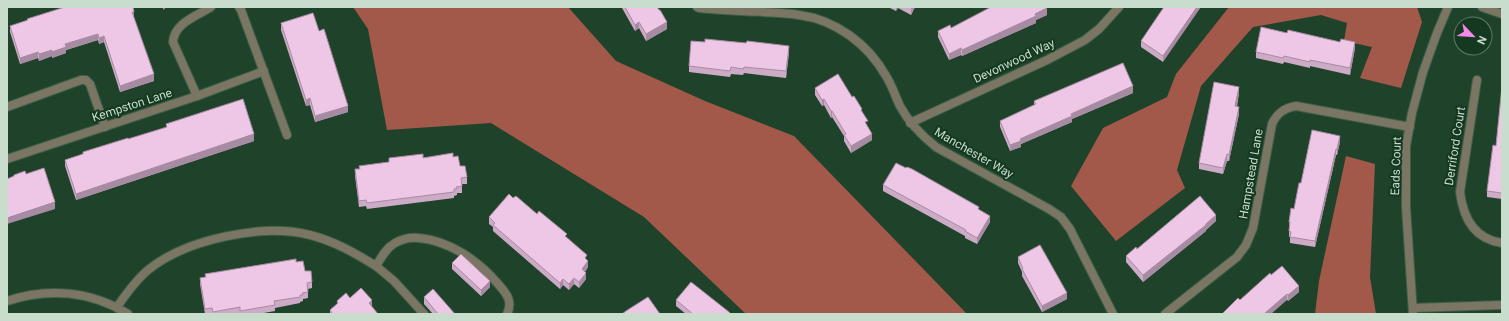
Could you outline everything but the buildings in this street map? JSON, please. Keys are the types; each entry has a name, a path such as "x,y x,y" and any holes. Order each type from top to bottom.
{"street":[{"path":"197,96 173,42 174,34 178,28 211,7"},
{"path":"238,7 242,10 287,135"},
{"name":"Manchester Way","path":"697,7 800,15 824,21 842,30 859,42 874,58 886,76 900,107 910,123 920,134 936,147 1061,217 1070,229 1113,314"},
{"name":"Devonwood Way","path":"910,123 1047,60 1085,40 1099,29 1119,7"},
{"name":"Eads Court","path":"1413,311 1406,207 1406,146 1423,72 1448,7"},
{"path":"1482,7 1502,14"},
{"name":"Kempston Lane","path":"7,160 197,96 264,71"},
{"path":"7,107 81,80 86,80 90,84 105,127"},
{"name":"Derriford Court","path":"1477,80 1460,192 1461,205 1472,226 1482,236 1494,242 1502,243"},
{"name":"Hampstead Lane","path":"1165,314 1237,257 1246,245 1253,228 1272,124 1275,117 1282,110 1288,107 1296,106 1410,127"},
{"path":"117,307 130,289 143,275 166,258 186,248 232,235 258,231 284,231 309,235 334,243 357,254 376,266 394,281 424,314"},
{"path":"376,266 385,252 394,244 405,239 417,238 431,240 452,248 472,259 489,273 510,300 510,308 507,314"},
{"path":"7,301 47,292 70,293 92,297 117,307 128,314"},
{"path":"1413,311 1502,305"}],"shaded area":[{"path":"353,7 568,7 616,61 705,101 794,136 967,314 746,314 644,217 491,123 387,130 368,29"},
{"path":"1229,7 1417,7 1422,22 1401,88 1360,78 1372,47 1344,41 1347,23 1321,15 1253,27 1201,86 1177,170 1185,188 1116,241 1071,186 1103,128 1167,97 1176,74"},
{"path":"1346,156 1375,164 1370,277 1376,314 1315,314 1319,281"}]}
